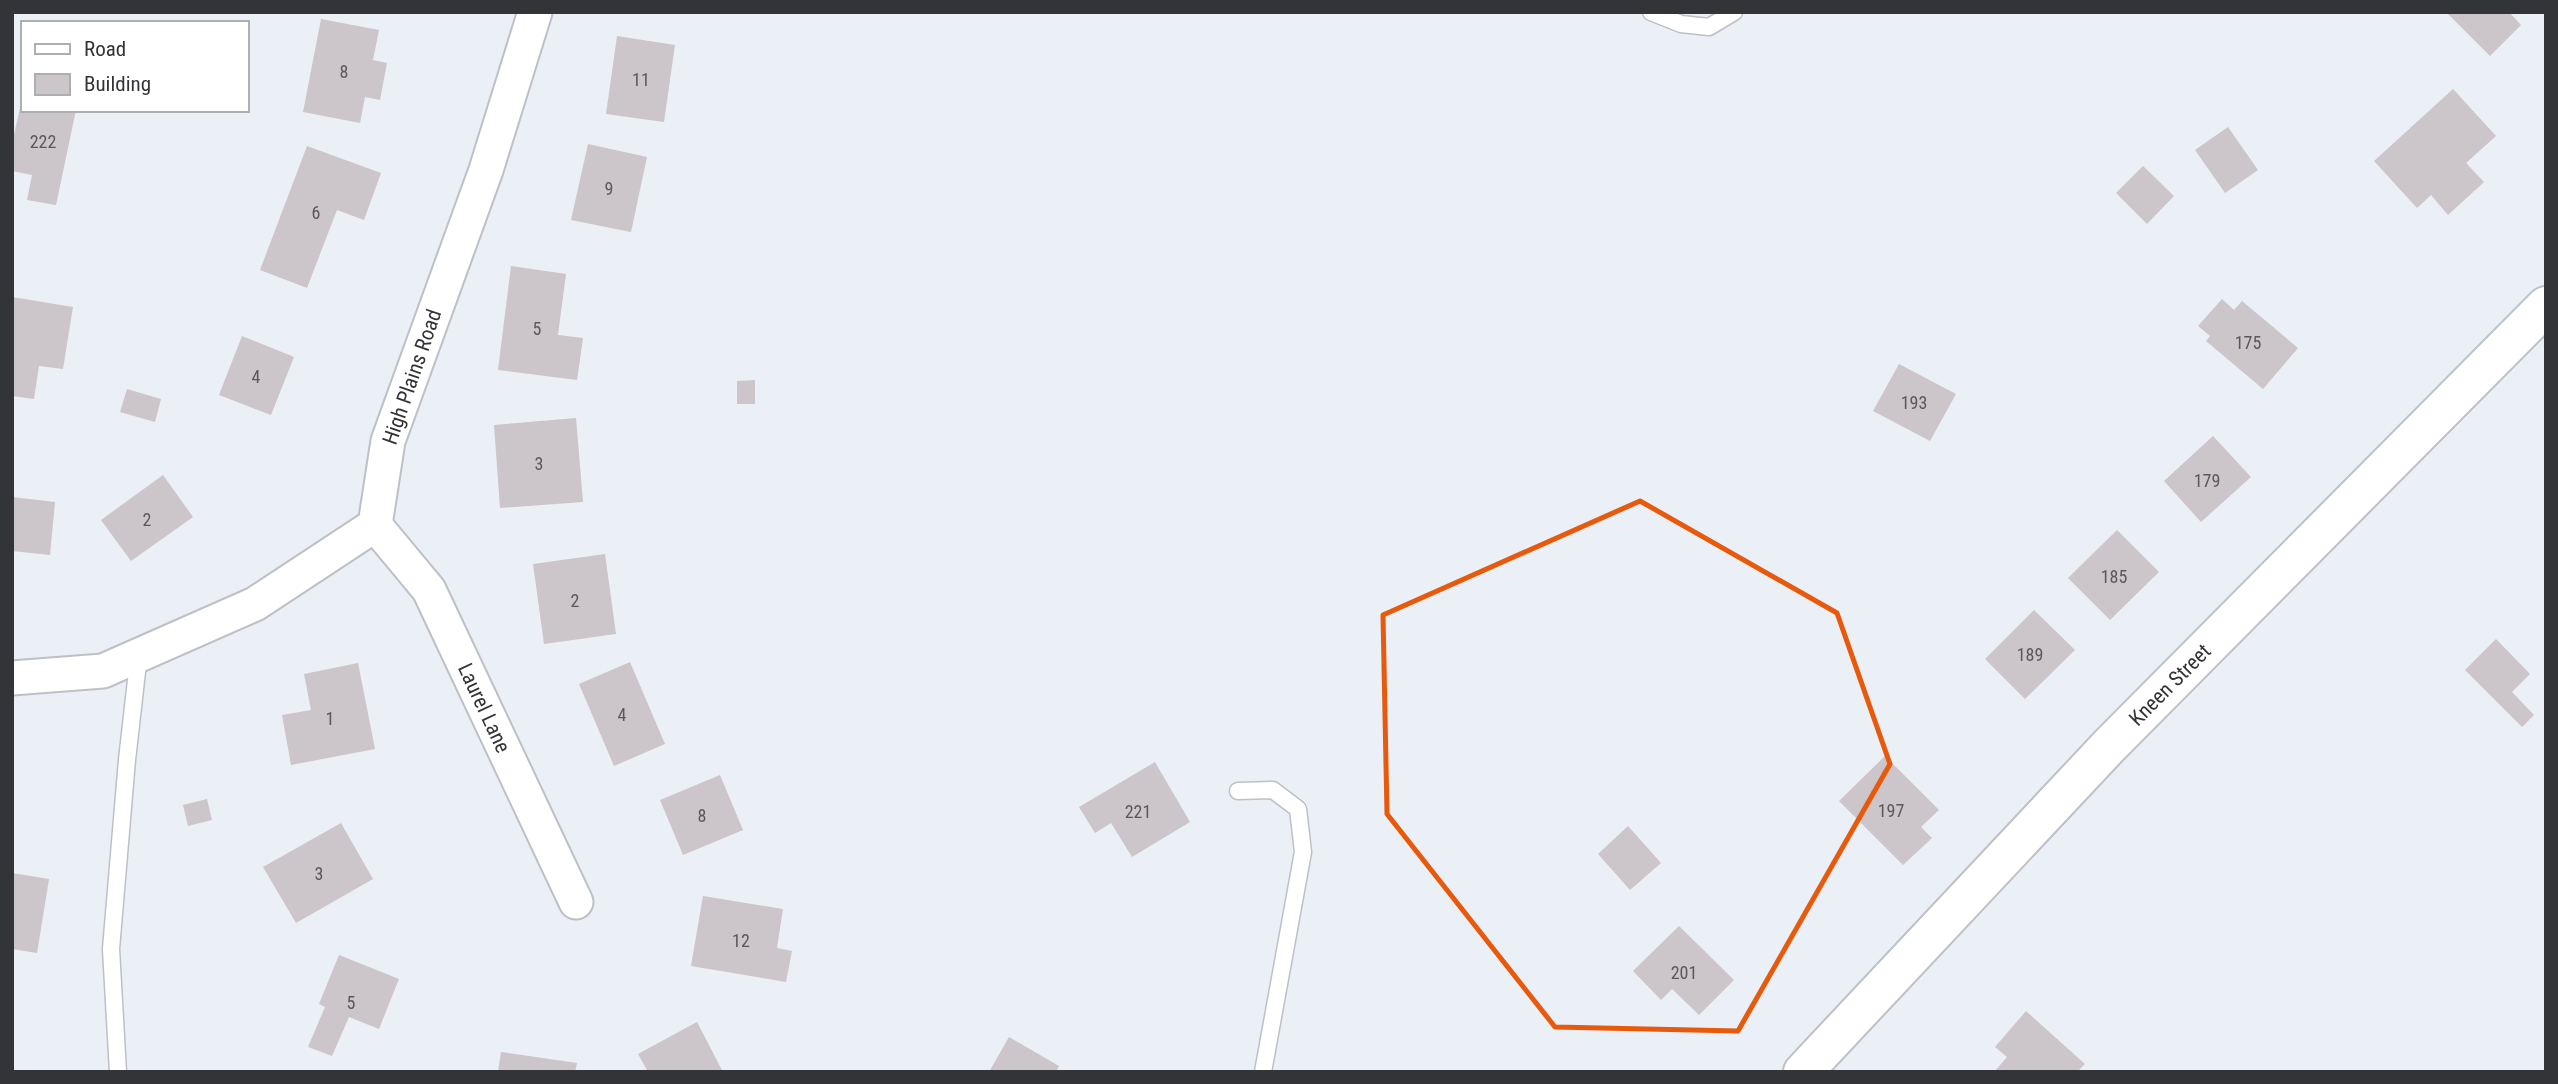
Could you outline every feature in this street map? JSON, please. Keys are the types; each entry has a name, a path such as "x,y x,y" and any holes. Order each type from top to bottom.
{"street":[{"name":"High Plains Road","path":"375,525 388,440 486,170 535,12"},
{"name":"Kneen Street","path":"1803,1072 2109,746 2546,306"},
{"path":"12,678 103,671 255,604 375,525"},
{"name":"Laurel Lane","path":"375,525 429,590 576,902"}],"lane":[{"path":"1651,12 1681,23 1709,27 1734,12"},
{"path":"118,1072 111,949 139,654"},
{"path":"1238,791 1273,790 1298,808 1303,852 1263,1072"}],"highlighted area":[{"path":"1640,501 1837,613 1890,764 1738,1031 1555,1027 1387,814 1383,615"}],"building":[{"path":"2446,12 2509,12 2521,25 2490,56"},
{"path":"321,19 379,30 373,60 387,63 380,100 365,97 360,123 303,112"},
{"path":"617,36 675,45 664,122 606,114"},
{"path":"2453,89 2496,136 2466,163 2484,182 2448,215 2431,195 2417,208 2374,161"},
{"path":"21,104 21,112 76,112 56,205 27,200 32,175 12,171 12,143"},
{"path":"2228,127 2258,170 2225,193 2195,150"},
{"path":"588,144 647,157 631,232 571,220"},
{"path":"307,146 381,173 364,220 337,210 307,288 260,270"},
{"path":"2143,166 2174,196 2147,224 2116,193"},
{"path":"511,266 566,274 558,335 583,338 577,380 498,370"},
{"path":"12,297 73,307 63,369 39,366 34,399 12,396"},
{"path":"2222,299 2234,310 2242,301 2298,348 2263,389 2206,341 2210,336 2198,326"},
{"path":"242,336 294,357 271,415 219,395"},
{"path":"1899,364 1956,394 1930,441 1873,411"},
{"path":"755,380 755,404 737,404 737,381"},
{"path":"127,389 161,399 155,422 120,412"},
{"path":"576,418 583,502 500,508 494,425"},
{"path":"2213,436 2251,477 2201,522 2164,481"},
{"path":"163,475 193,517 131,561 101,520"},
{"path":"12,497 55,502 50,555 12,551"},
{"path":"2117,530 2159,572 2110,620 2068,578"},
{"path":"605,554 616,634 544,644 533,564"},
{"path":"2034,610 2075,650 2025,699 1985,659"},
{"path":"2496,639 2530,674 2512,692 2534,715 2522,727 2465,670"},
{"path":"630,662 665,744 614,766 579,684"},
{"path":"358,663 375,749 291,765 282,715 311,710 304,674"},
{"path":"1885,756 1939,810 1921,827 1932,838 1903,865 1839,801"},
{"path":"1155,762 1190,822 1132,857 1111,823 1095,833 1079,807"},
{"path":"720,775 743,830 683,855 660,800"},
{"path":"207,799 212,820 188,826 183,805"},
{"path":"341,823 373,879 296,923 263,867"},
{"path":"1628,826 1661,863 1630,890 1598,854"},
{"path":"12,873 49,879 37,953 12,949"},
{"path":"703,896 783,909 777,948 792,951 786,982 691,966"},
{"path":"1679,926 1734,980 1699,1015 1672,989 1661,1000 1633,971"},
{"path":"339,955 399,979 379,1029 349,1017 332,1056 308,1047 325,1007 319,1004"},
{"path":"2026,1011 2085,1064 2077,1072 1994,1072 2007,1057 1995,1047"},
{"path":"697,1022 723,1072 648,1072 638,1054"},
{"path":"1009,1037 1059,1066 1056,1072 989,1072"},
{"path":"501,1052 577,1063 575,1072 498,1072"}]}
